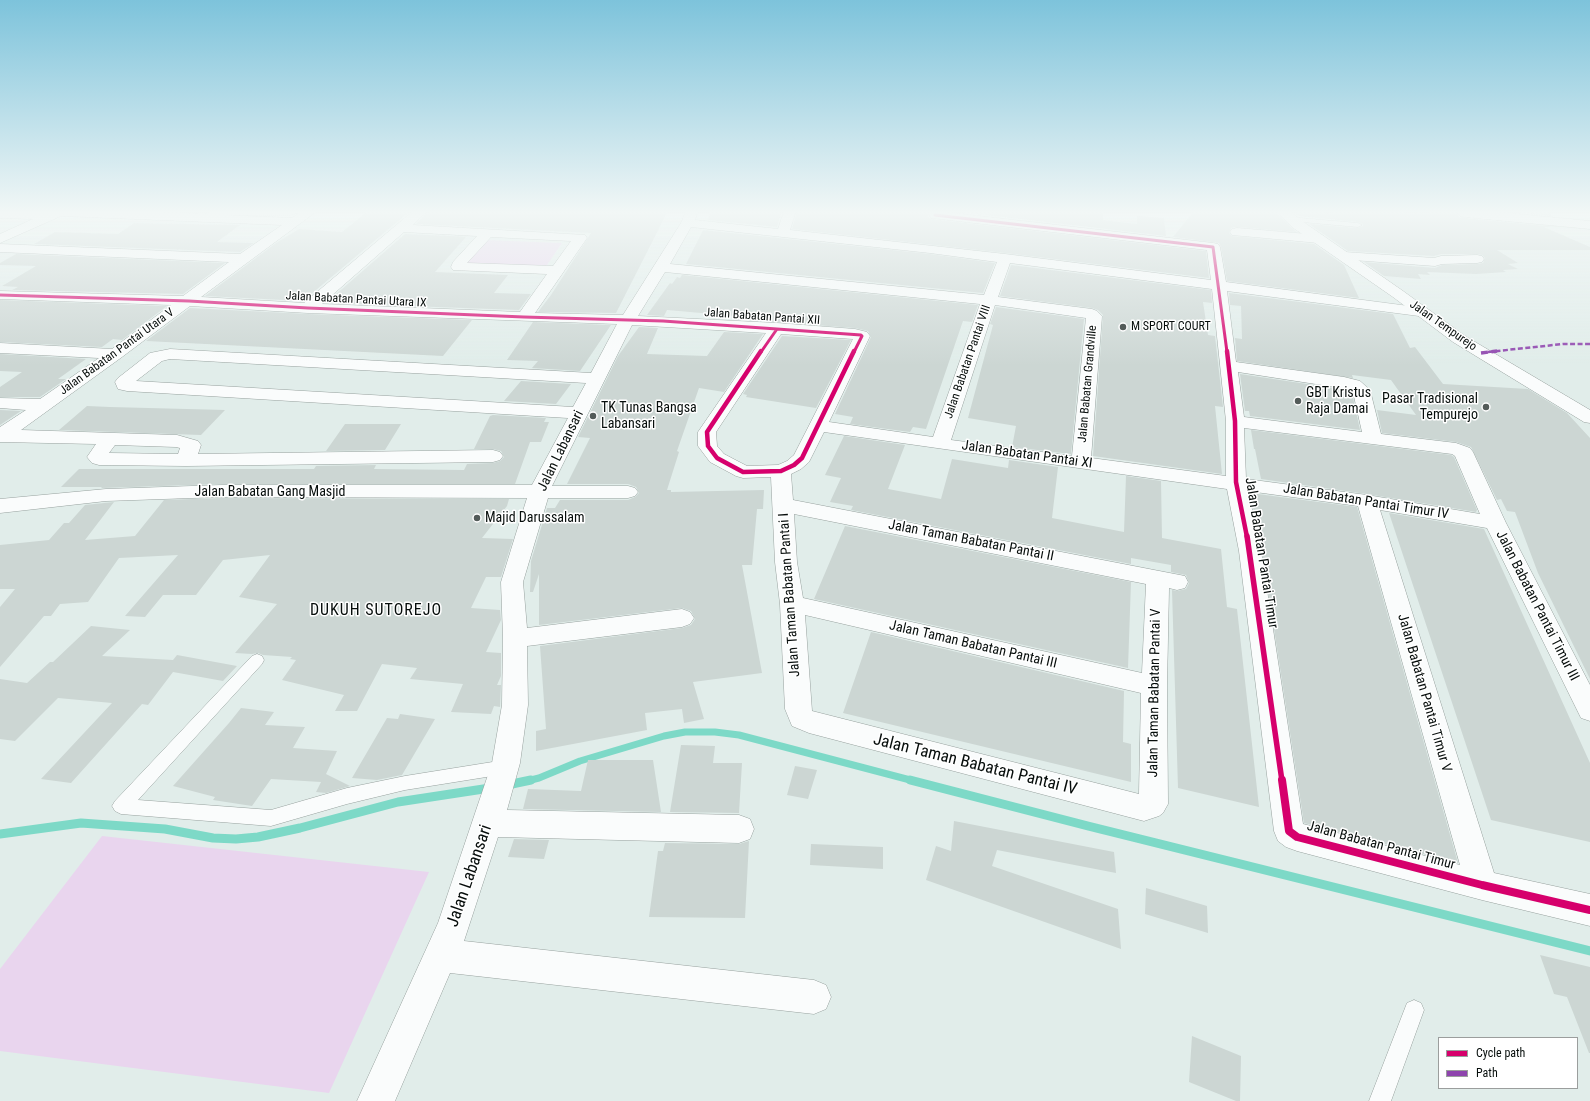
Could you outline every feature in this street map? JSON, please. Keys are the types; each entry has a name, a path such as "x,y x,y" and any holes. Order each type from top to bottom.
{"street":[{"name":"Jalan Babatan Pantai Utara V","path":"1,436 189,301 237,262"},
{"path":"308,308 362,262"},
{"path":"460,262 458,267 557,270"},
{"path":"524,317 562,262"},
{"name":"Jalan Labansari","path":"376,1101 453,927 497,792 515,705 515,638 512,582 520,552 540,492 550,468 558,457 628,319 663,262"},
{"name":"Jalan Babatan Pantai VIII","path":"940,444 1003,262"},
{"path":"1038,262 1419,311"},
{"name":"Jalan Babatan Pantai Timur","path":"1215,262 1235,421 1236,482 1250,551 1289,831 1297,837 1482,885 1590,910"},
{"name":"Jalan Tempurejo","path":"1353,262 1464,343 1590,418"},
{"path":"661,266 989,300"},
{"name":"Jalan Babatan Pantai Utara IX","path":"0,295 189,301 308,308 524,317 663,321"},
{"name":"Jalan Babatan Grandville","path":"989,300 1086,312 1094,316 1081,462"},
{"name":"Jalan Babatan Pantai XII","path":"663,321 861,335 862,336 818,426"},
{"path":"777,328 707,432 708,446 717,458 743,472 781,471 794,465 802,458 818,426"},
{"path":"0,348 116,354"},
{"path":"579,413 127,386 124,385 124,382 156,357 170,354 597,379"},
{"path":"1228,366 1344,382 1354,385 1361,390 1373,439 1235,421"},
{"path":"0,403 43,405"},
{"name":"Jalan Babatan Pantai XI","path":"818,426 940,444 1236,482"},
{"path":"1,436 108,440 97,456 99,459 186,460 493,456"},
{"name":"Jalan Babatan Pantai Timur III","path":"1373,439 1456,449 1463,452 1495,523 1590,710"},
{"name":"Jalan Taman Babatan Pantai I","path":"781,471 786,562 792,604 798,709 801,718"},
{"name":"Jalan Babatan Pantai Timur IV","path":"1236,482 1368,500 1495,523"},
{"name":"Jalan Babatan Gang Masjid","path":"0,506 106,495 198,492 628,492"},
{"name":"Jalan Babatan Pantai Timur V","path":"1368,500 1482,885"},
{"name":"Jalan Taman Babatan Pantai II","path":"783,505 1167,580"},
{"name":"Jalan Taman Babatan Pantai V","path":"1149,807 1153,804 1154,686 1167,580"},
{"name":"Jalan Taman Babatan Pantai III","path":"792,604 1154,686"},
{"path":"515,638 682,618"},
{"name":"Jalan Taman Babatan Pantai IV","path":"801,718 809,722 1144,808 1149,807"},
{"path":"497,792 739,829"},
{"path":"441,955 814,997"}],"lane":[{"path":"257,660 121,806 271,818 347,796 397,785 497,792"},
{"path":"1380,1101 1414,1010"}],"shaded area":[{"path":"466,262 549,262 545,268 463,266"},
{"path":"102,836 429,872 329,1093 0,1051 0,969"}],"building":[{"path":"250,262 349,262 303,301 205,296"},
{"path":"373,262 444,262 435,272 508,275 494,293 531,294 519,310 326,303"},
{"path":"572,262 642,262 616,313 538,312"},
{"path":"687,262 995,263 983,293 686,264"},
{"path":"1082,262 1207,262 1209,278"},
{"path":"1224,262 1340,262 1344,265 1359,298 1227,281"},
{"path":"1365,262 1435,268 1442,265 1517,262 1508,264 1518,269 1503,270 1506,272 1476,274 1427,272 1430,275 1418,274 1421,279 1384,276"},
{"path":"0,263 225,263 183,294 12,290 18,287 2,286 36,266 0,265"},
{"path":"1011,265 1211,290 1212,303 1203,302 1208,335 1215,336 1223,407 1215,406 1222,474 1093,456 1103,315 1098,310 1092,308 1000,296"},
{"path":"682,275 978,305 972,322 963,321 926,429 913,427 910,432 850,424 853,417 835,414 871,337 868,331 855,328 733,319 735,316 667,310 664,316 647,315 670,283 672,284 677,277 680,278"},
{"path":"1229,293 1393,314 1410,348 1415,347 1443,384 1528,389 1567,413 1590,438 1590,679 1538,573 1515,512 1507,511 1501,499 1497,500 1471,447 1456,442 1382,433 1377,410 1416,415 1391,380 1352,375 1353,378 1237,361 1235,338 1242,339 1241,306 1230,305"},
{"path":"0,300 167,306 122,340 113,339 102,347 0,342"},
{"path":"996,307 1084,319 1071,454 1012,447 1016,426 968,418 993,325 990,324"},
{"path":"190,308 472,320 443,356 146,341"},
{"path":"533,322 611,325 580,371 532,368 538,361 507,360"},
{"path":"639,327 658,328 647,354 707,356 724,332 763,334 724,392 699,388 677,451 679,452 667,490 671,490 671,492 764,490 763,509 757,509 752,565 742,565 762,673 693,682 704,719 684,723 682,709 645,713 647,730 536,751 536,731 546,729 540,646 682,628 691,625 695,619 691,611 682,608 539,625 539,574 533,592 530,592 531,561 547,508 555,508 560,500 628,500 635,497 639,493 636,487 628,484 567,484 590,438 578,437 618,356"},
{"path":"782,336 851,340 816,408 746,397 747,395 743,394"},
{"path":"0,354 86,359 58,379 66,379 40,397 0,397 0,387 22,372 0,371"},
{"name":"GBT Kristus Raja Damai","path":"1240,374 1347,390 1352,393 1360,430 1250,416 1249,411 1245,411"},
{"path":"521,381 571,384 556,404 504,401"},
{"path":"87,406 225,410 201,435 59,430"},
{"path":"0,410 21,411 0,425"},
{"path":"490,416 546,418 544,422 549,422 541,442 530,442 515,484 221,484 101,488 102,487 61,487 79,469 314,469 316,466 376,465 374,469 464,470 467,464 493,463 500,461 504,457 501,451 493,449 474,449"},
{"path":"345,424 401,424 385,450 326,451"},
{"path":"1251,430 1451,455 1454,457 1477,510 1476,512 1367,494 1261,479"},
{"path":"844,436 905,445 888,489 941,499 952,459 1008,468 1009,460 1058,467 1052,518 1124,532 1126,476 1161,481 1162,538 1221,549 1227,607 1237,609 1259,807 1178,788 1172,590 1177,591 1186,589 1189,583 1186,575 1171,572 1171,565 1131,558 1131,564 851,510 853,506 830,502 841,478 825,475"},
{"path":"1250,493 1357,507 1458,863 1304,823 1262,551"},
{"path":"221,498 509,499 507,506 482,538 513,539 501,577 486,577 471,608 500,610 501,620 486,652 501,653 501,676 497,685 501,685 500,707 494,706 491,714 451,712 463,684 410,679 417,668 382,664 357,711 335,711 344,695 282,680 296,660 290,659 292,657 263,655 258,653 235,653 277,604 239,597 270,555 223,560 196,595 163,595 145,617 125,616 178,555 119,558 88,602 60,604 51,616 44,616 0,667 0,607 15,589 0,589 0,545 49,540 64,523 69,523 85,505 114,502 85,540 135,536 164,500"},
{"path":"1389,513 1484,529 1590,763 1590,842 1491,820"},
{"path":"845,526 1131,582 1128,668 814,599"},
{"path":"91,626 130,630 102,656 173,660 177,655 237,666 223,681 173,672 148,705 142,704 71,783 41,779 112,703 58,698 15,741 0,739 0,679 27,683 50,662 53,662"},
{"path":"871,632 1124,691 1123,742 1131,744 1131,782 843,713"},
{"path":"241,708 274,712 265,725 305,727 293,748 337,751 326,774 350,786 326,793 316,792 321,782 271,779 252,806 213,800 215,797 173,786"},
{"path":"400,714 435,719 402,775 377,780 352,778 387,718 398,719"},
{"path":"681,745 715,746 713,763 742,763 739,813 670,812"},
{"path":"588,760 653,760 661,812 523,809 528,789 581,791"},
{"path":"795,766 817,770 808,799 787,795"},
{"path":"954,821 1114,852 1116,873 997,850 992,866 1118,909 1121,949 926,880 936,846 951,851"},
{"path":"514,839 549,840 544,859 508,857"},
{"path":"749,841 745,918 649,917 658,851 663,851 665,843 739,844"},
{"path":"811,844 883,847 883,869 810,865"},
{"path":"1146,888 1207,906 1208,933 1145,914"},
{"path":"1540,955 1590,967 1590,1053 1567,997 1554,994"},
{"path":"1192,1036 1241,1056 1240,1101 1236,1101 1189,1082"}],"waterway":[{"path":"531,780 580,761 664,736 685,732 715,732 739,735 914,781"},
{"path":"507,785 531,780"},
{"path":"527,781 531,780"},
{"path":"910,780 1088,826 1590,951"},
{"path":"0,834 81,823 165,829 213,838 236,839 258,837 300,828 398,802 490,788"}],"marked path":[{"path":"1481,353 1563,344 1590,344"}],"cycle path":[{"path":"1215,262 1235,421 1236,482 1250,551 1289,831 1297,837 1482,885 1590,910"},
{"path":"0,295 189,301 308,308 524,317 663,321 855,334 861,335 862,336 802,458 794,465 781,471 743,472 717,458 708,446 707,432 777,328"}],"place":[{"name":"M SPORT COURT","path":"1123,327"},
{"name":"GBT Kristus Raja Damai","path":"1298,401"},
{"name":"Pasar Tradisional Tempurejo","path":"1486,407"},
{"name":"TK Tunas Bangsa Labansari","path":"593,416"},
{"name":"Majid Darussalam","path":"477,518"}],"district":[{"name":"DUKUH SUTOREJO","path":"376,611"}]}
